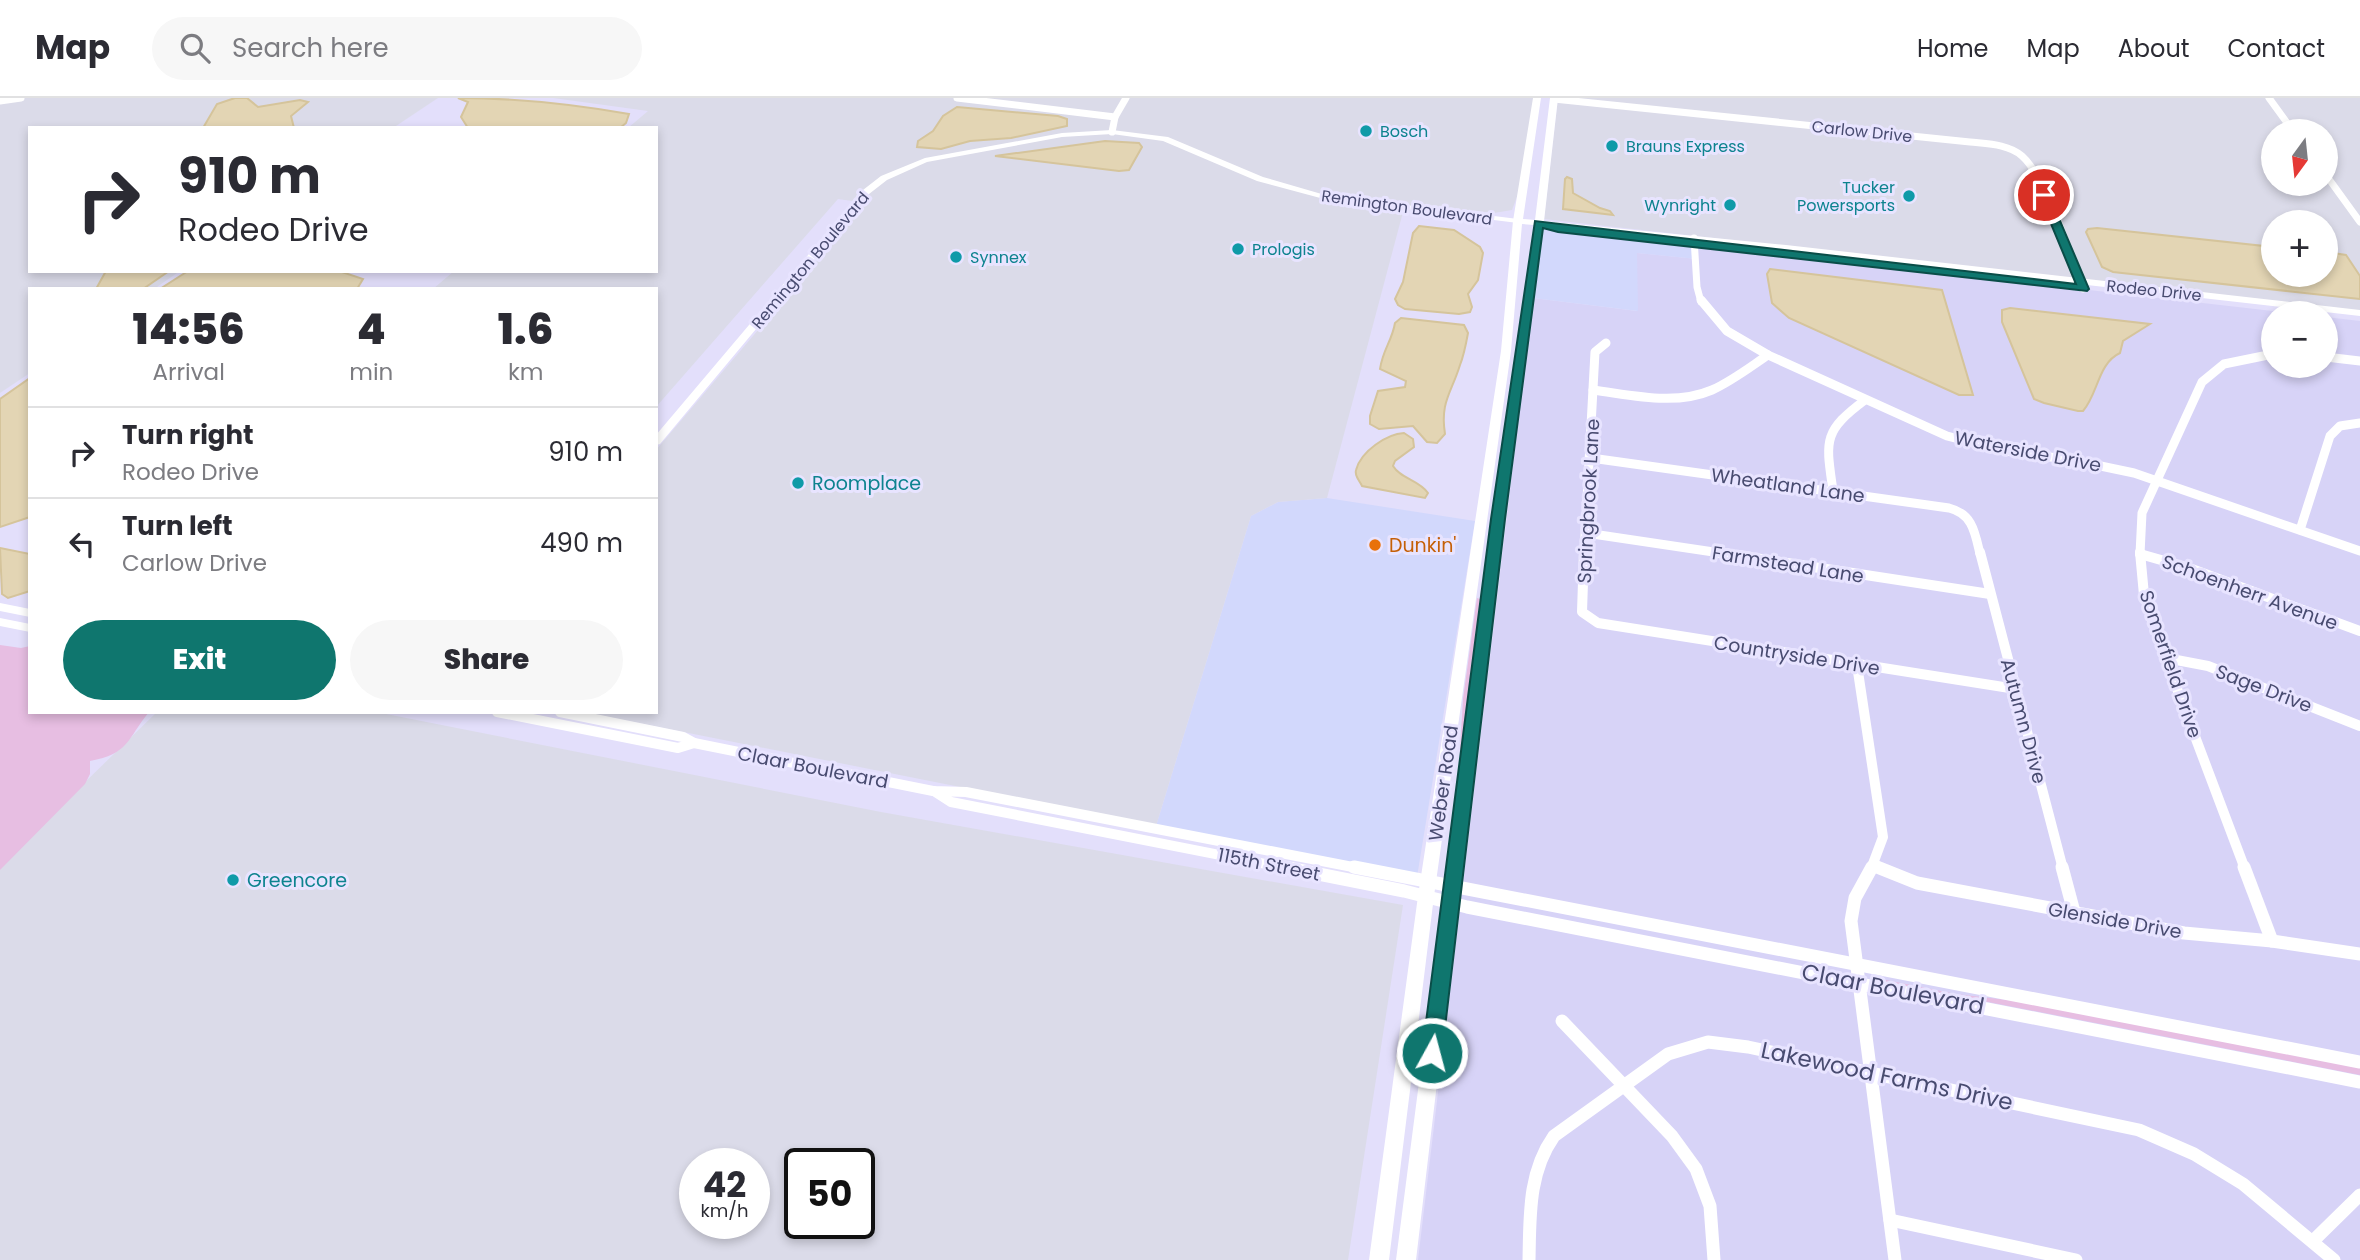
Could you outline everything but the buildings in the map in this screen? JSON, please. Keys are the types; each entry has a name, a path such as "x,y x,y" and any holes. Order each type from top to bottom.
{"main road":[{"name":"Weber Road","path":"1379,1260 1427,889 1506,352 1518,221 1537,98"},
{"name":"Weber Road","path":"1406,1260 1450,894 1554,99"},
{"name":"Remington Boulevard","path":"1518,221 1539,223"},
{"name":"Rodeo Drive","path":"1539,223 1558,229 1694,241 2360,313"},
{"name":"Rodeo Drive","path":"2082,285 2261,308"},
{"path":"2338,317 2360,320"}],"street":[{"path":"0,101 22,98"},
{"path":"957,98 1115,117"},
{"path":"1112,132 1115,117 1126,98"},
{"path":"2269,98 2284,119"},
{"name":"Carlow Drive","path":"1554,99 1966,141 2010,150 2023,156 2036,176 2082,285"},
{"name":"Remington Boulevard","path":"658,440 866,192 884,178 925,160 1062,135 1112,132 1165,139 1260,179 1324,197 1518,221"},
{"path":"2338,192 2360,222"},
{"name":"Waterside Drive","path":"1694,241 1698,295 1702,304 1727,331 1768,355 1917,424 1979,445 2094,464 2158,480 2360,551"},
{"name":"Springbrook Lane","path":"1582,612 1595,352 1606,343"},
{"path":"1593,390 1655,397 1702,393 1720,386 1768,355"},
{"name":"Somerfield Drive","path":"2261,356 2236,360 2206,376 2142,513 2140,554 2144,595 2272,941"},
{"path":"2338,358 2360,361"},
{"path":"1833,491 1827,451 1828,436 1836,422 1865,400"},
{"path":"2300,530 2330,436 2340,426 2360,423"},
{"name":"Wheatland Lane","path":"1591,458 1943,507 1966,512 1974,530"},
{"name":"Autumn Drive","path":"1974,530 2074,912"},
{"name":"Farmstead Lane","path":"1587,533 1990,594"},
{"name":"Schoenherr Avenue","path":"2140,554 2189,568 2360,631"},
{"path":"0,607 28,613"},
{"name":"Countryside Drive","path":"1582,612 1598,623 2016,689"},
{"path":"0,622 28,628"},
{"name":"Sage Drive","path":"2166,658 2208,666 2360,726"},
{"path":"1857,664 1884,837 1882,852 1860,885 1851,908 1895,1260"},
{"name":"Claar Boulevard","path":"507,714 678,748 694,743"},
{"name":"Claar Boulevard","path":"570,714 684,737 694,743 933,791 951,802 1114,827"},
{"name":"115th Street","path":"1114,827 1427,889"},
{"name":"Glenside Drive","path":"1874,866 1917,883 2184,933 2272,941 2360,954"},
{"name":"Claar Boulevard","path":"1427,889 1678,947 2360,1082"},
{"name":"Claar Boulevard","path":"1450,894 1676,929 2360,1062"},
{"path":"1676,929 1678,947"},
{"path":"1562,1021 1671,1133 1694,1162 1711,1204 1714,1260"},
{"name":"Lakewood Farms Drive","path":"1528,1260 1533,1188 1542,1149 1554,1136 1668,1054 1708,1042 1748,1047 1870,1071 2118,1124 2156,1136 2226,1171 2334,1260"},
{"path":"2313,1241 2360,1195"},
{"path":"1890,1220 2076,1260"}],"shaded area":[{"path":"0,98 438,98 396,126 28,126 28,273 177,273 157,287 28,287 28,374 0,393"},
{"path":"235,98 247,98 258,107 300,100 308,102 291,116 294,126 204,126 217,104"},
{"path":"458,98 544,102 629,114 622,126 467,126 461,117 468,102"},
{"path":"553,98 1536,98 1518,194 1512,210 1494,213 1439,209 1403,212 1327,498 1278,502 1251,516 1156,826 593,714 658,714 658,448 866,203 838,199 658,405 658,287 435,287 452,273 658,273 658,126 630,126 648,111"},
{"path":"1558,98 2360,98 2360,311 2338,309 2338,301 2271,301 1544,219"},
{"path":"957,107 1058,116 1067,119 1067,126 1011,138 970,141 941,149 917,147 918,141 933,131 943,116"},
{"path":"1105,141 1139,143 1142,147 1129,170 995,156"},
{"path":"1567,177 1572,179 1573,193 1613,215 1563,209"},
{"path":"1419,226 1454,230 1480,247 1483,253 1478,280 1468,294 1472,307 1470,312 1459,314 1405,309 1398,305 1395,299 1403,282 1413,233"},
{"path":"1540,226 1697,245 1697,259 1637,253 1638,311 1533,298"},
{"path":"2088,229 2261,246 2261,287 2338,287 2338,254 2346,255 2360,276 2360,299 2113,272 2102,267 2086,232"},
{"path":"1697,245 2261,310 2261,378 2338,378 2338,318 2360,321 2360,1260 1418,1260 1533,298 1637,311 1637,253 1697,259"},
{"path":"1770,269 1942,290 1973,395 1959,395 1789,318 1772,303 1767,274"},
{"path":"105,273 166,273 146,287 97,287"},
{"path":"185,273 345,273 363,279 358,287 163,287"},
{"path":"2010,308 2150,324 2123,341 2120,353 2107,364 2088,404 2083,411 2078,411 2034,399 2002,322 2002,310"},
{"path":"1401,318 1464,325 1468,333 1463,357 1445,406 1445,434 1437,443 1427,442 1413,426 1379,429 1370,424 1378,391 1405,387 1406,381 1380,369 1395,323"},
{"path":"28,379 28,518 0,527 0,399"},
{"path":"1404,433 1413,439 1414,447 1395,461 1393,466 1428,493 1425,498 1362,486 1356,474 1359,463 1369,450 1383,440"},
{"path":"1327,498 1475,521 1417,877 1156,826 1251,516 1278,502"},
{"path":"0,548 28,554 28,592 8,598 2,594"},
{"path":"1477,598 1480,599 1477,638 1460,749 1463,699"},
{"path":"0,645 28,646 28,714 148,714 120,750 90,761 90,774 85,784 0,870"},
{"path":"155,714 386,714 881,812 1403,905 1348,1260 0,1260 0,865"},
{"path":"1876,978 1956,994 2024,1002 2360,1067 2360,1075 1877,980"}],"place":[{"name":"Bosch","path":"1366,131"},
{"name":"Brauns Express","path":"1612,146"},
{"name":"Tucker Powersports","path":"1909,196"},
{"name":"Wynright","path":"1730,205"},
{"name":"Prologis","path":"1238,249"},
{"name":"Synnex","path":"956,257"},
{"name":"Roomplace","path":"798,483"},
{"name":"Dunkin'","path":"1375,545"},
{"name":"Greencore","path":"233,880"}],"route":[{"path":"1432,1053 1498,519 1539,223 1558,229 2083,289 2044,195"}]}
